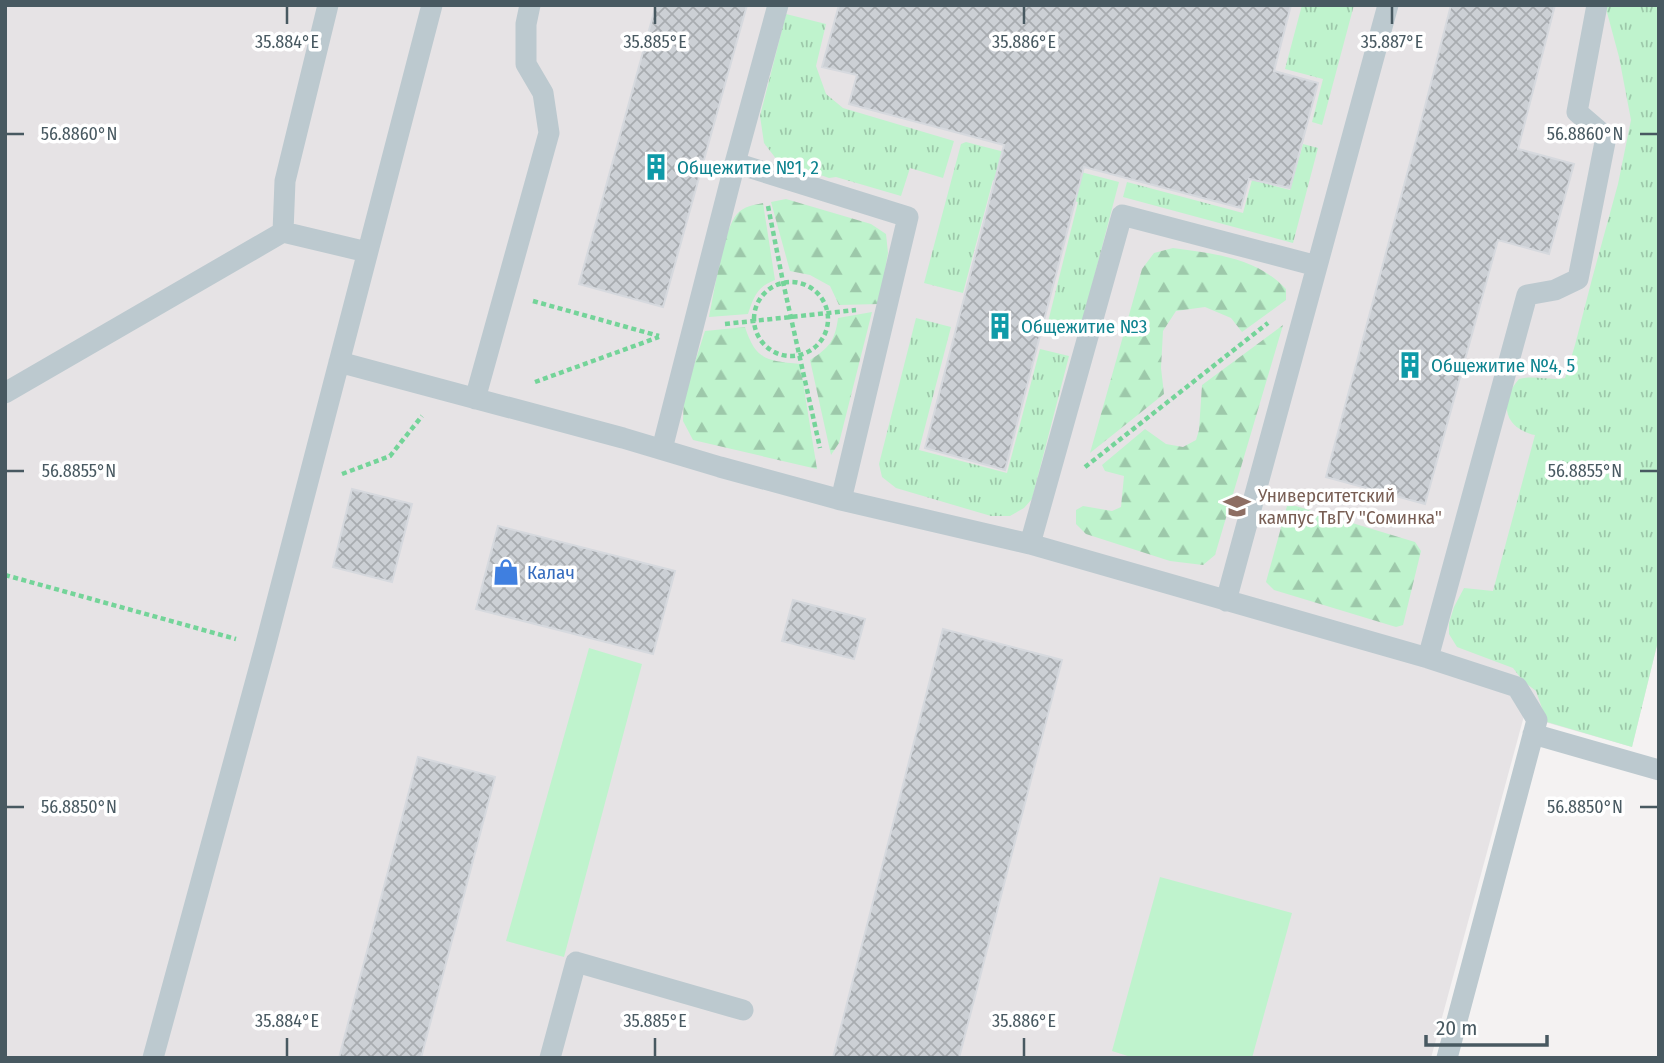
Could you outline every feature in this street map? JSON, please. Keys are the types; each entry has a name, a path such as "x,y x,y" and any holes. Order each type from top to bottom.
{"lane":[{"path":"283,232 285,181 328,5"},
{"path":"153,1058 265,647 432,5"},
{"path":"475,399 549,133 543,93 526,64 526,24 530,5"},
{"path":"662,449 778,5"},
{"path":"1226,601 1388,5"},
{"path":"1428,658 1527,295 1555,290 1578,279 1606,137 1577,112 1597,5"},
{"path":"734,168 908,217 841,500"},
{"path":"1030,544 1122,215 1317,266"},
{"path":"5,393 283,232 367,252"},
{"path":"339,362 841,500 1030,544 1428,658 1517,687 1537,720 1447,1058"},
{"path":"1533,734 1659,771"},
{"path":"550,1058 576,962 743,1010"}],"path":[{"path":"734,168 767,202 824,463 831,470 846,472"},
{"path":"783,282 802,283 811,288 820,296 828,313 828,327 824,337 809,352 799,356 788,357 766,348 758,339 754,327 756,305 761,296 783,282"},
{"path":"505,293 661,337 527,385 539,390"},
{"path":"692,327 828,313"},
{"path":"336,476 390,456 413,430 441,390"},
{"path":"5,575 265,647"}],"shaded area":[{"name":"Университетский кампус ТвГУ \"Соминка\"","path":"5,5 1659,5 1659,637 1632,747 1524,716 1431,1058 5,1058"}],"green space":[{"path":"1302,5 1354,5 1322,125 1312,122 1323,79 1285,69"},
{"path":"1605,5 1659,5 1659,637 1632,747 1547,722 1536,691 1523,681 1513,668 1457,647 1449,634 1454,607 1464,588 1493,591 1535,435 1516,427 1511,420 1507,413 1509,396 1519,379 1565,378 1618,184 1631,120 1619,57"},
{"path":"786,14 826,24 816,66 826,94 843,108 954,141 943,178 910,168 901,196 836,177 829,178 777,160 764,143 760,116"},
{"path":"966,142 1119,182 1080,331 1048,322 1078,202 993,180 963,293 924,283 961,144"},
{"path":"1303,144 1318,148 1293,243 1123,197 1127,182 1243,213 1252,180 1290,190"},
{"path":"786,199 871,224 886,234 888,253 879,304 839,305 830,286 810,275 790,271 771,202"},
{"path":"763,203 775,280 757,293 748,314 709,317 723,248 732,222 743,209"},
{"path":"1173,248 1219,255 1248,264 1274,278 1286,289 1286,300 1242,332 1231,318 1205,307 1176,311 1163,331 1161,368 1164,394 1090,453 1142,269 1154,253"},
{"path":"872,312 839,443 831,455 810,360 830,343 838,318"},
{"path":"916,318 951,327 919,450 1007,473 1040,349 1069,356 1032,499 1024,508 1010,516 991,516 896,488 882,477 879,464"},
{"path":"1283,325 1215,555 1203,565 1170,561 1086,534 1076,524 1076,510 1083,506 1112,511 1121,507 1124,476 1105,471 1102,465 1145,429 1166,444 1183,447 1196,440 1202,385"},
{"path":"745,327 754,347 764,357 800,364 817,469 693,440 683,421 684,396 705,331"},
{"path":"1287,506 1296,506 1415,542 1421,551 1403,625 1396,627 1274,590 1266,582"},
{"path":"589,648 642,664 564,957 506,941"},
{"path":"1160,877 1292,913 1252,1058 1134,1058 1112,1051"}],"building":[{"name":"Общежитие №1, 2","path":"656,5 747,5 663,307 579,284"},
{"path":"839,5 1291,5 1274,71 1318,83 1290,188 1249,179 1241,208 1084,167 1005,470 925,448 1004,145 849,104 857,75 822,67"},
{"name":"Общежитие №4, 5","path":"1451,5 1555,5 1518,149 1574,164 1549,254 1498,240 1425,504 1326,477"},
{"path":"352,489 412,504 392,582 333,567"},
{"path":"498,526 675,571 653,654 476,609"},
{"path":"793,600 865,619 854,659 782,641"},
{"path":"943,629 1062,660 959,1058 833,1058"},
{"path":"418,757 495,777 421,1058 339,1058"}],"place":[{"name":"Общежитие №1, 2","path":"656,167"},
{"name":"Общежитие №3","path":"1000,326"},
{"name":"Общежитие №4, 5","path":"1410,365"},
{"name":"Университетский кампус ТвГУ \"Соминка\"","path":"1237,506"},
{"name":"Калач","path":"506,572"}]}
